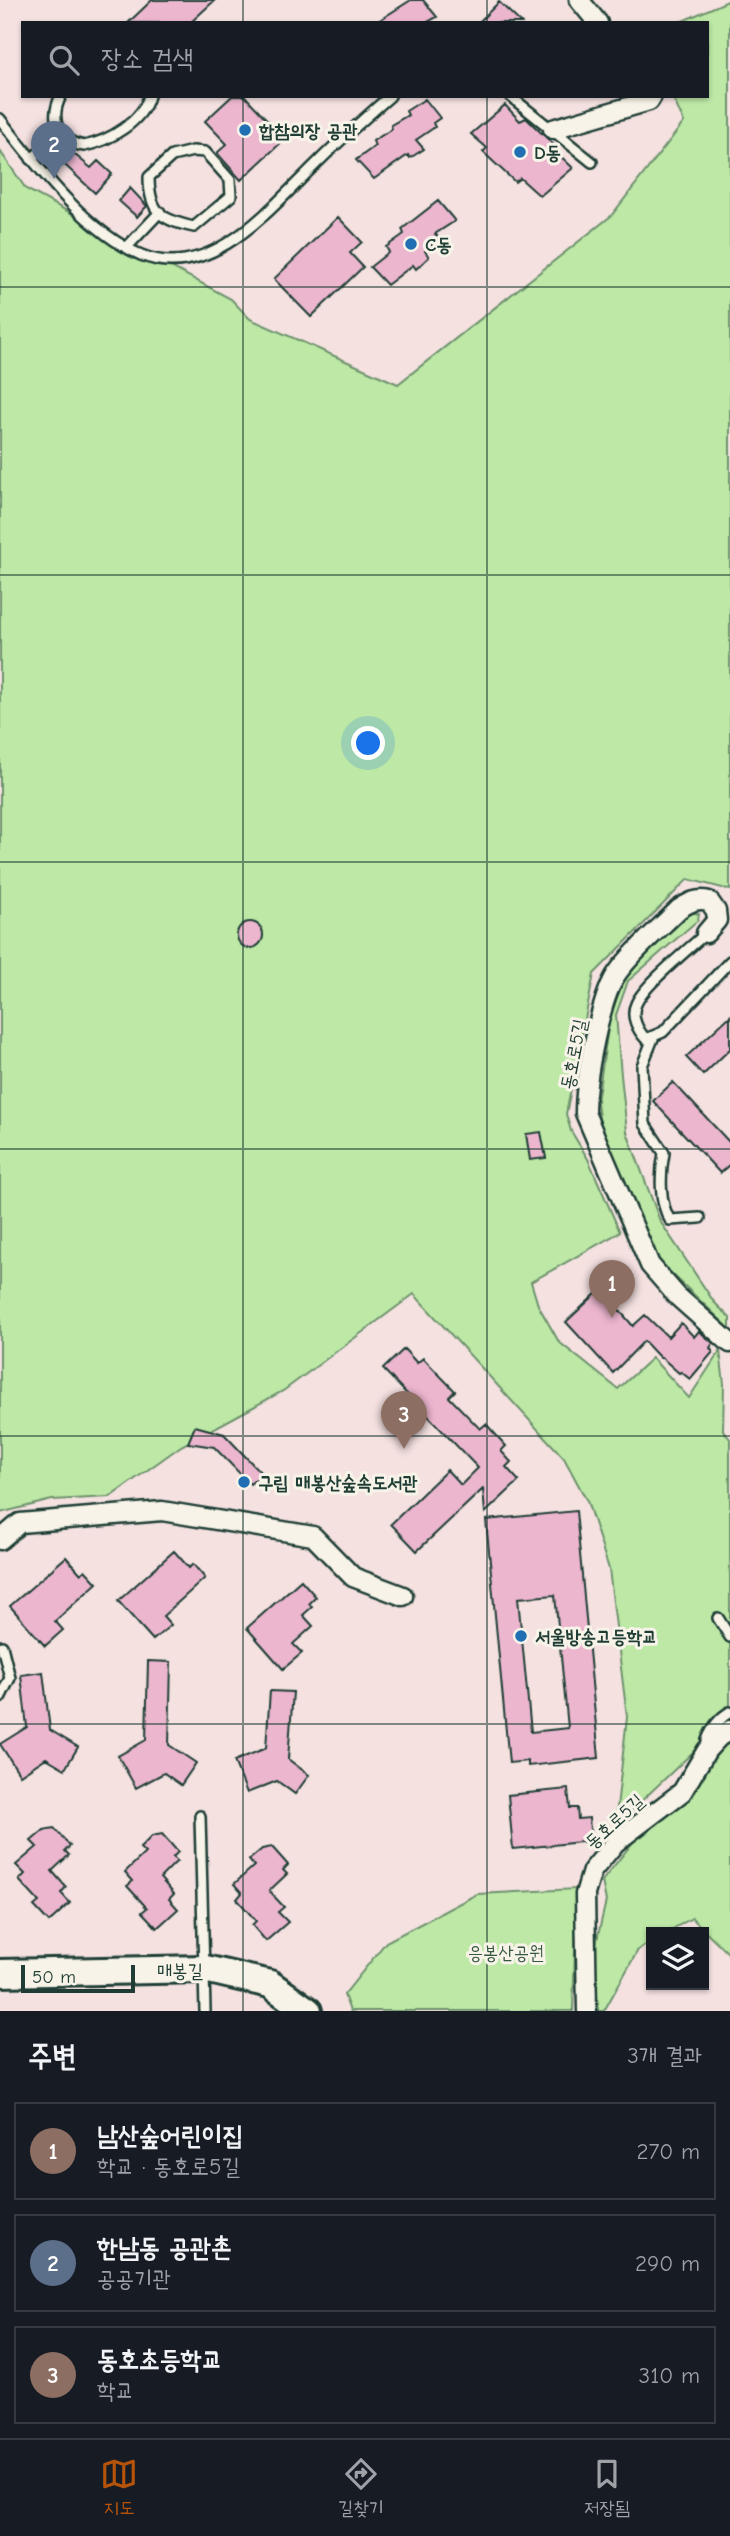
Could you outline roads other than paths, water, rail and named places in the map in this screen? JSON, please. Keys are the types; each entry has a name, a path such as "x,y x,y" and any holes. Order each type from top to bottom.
{"street":[{"path":"579,0 596,21"},
{"path":"553,129 649,101 651,98"},
{"name":"동호로5길","path":"706,933 717,920 714,907 709,901 700,899 690,902 679,909 619,970 609,986 593,1051 585,1095 585,1113 650,1265 677,1296 730,1343"},
{"path":"0,1540 20,1524 162,1511 313,1536 353,1577 403,1596"},
{"name":"동호로5길","path":"587,2011 585,1894 592,1871 616,1842 682,1792 710,1746 730,1730"},
{"name":"매봉길","path":"0,1973 205,1969 270,1984 308,2011"}],"lane":[{"path":"60,98 55,119 62,134 77,145 94,144 118,132 137,116 148,98"},
{"path":"0,119 46,178 81,212 127,247 153,259 180,260 221,248 240,235 388,98"},
{"path":"513,98 592,162"},
{"path":"31,159 62,134"},
{"path":"193,151 205,152 230,180 231,196 194,227 167,221 160,212 152,202 149,177 172,156 193,151"},
{"path":"127,247 160,212"},
{"path":"706,933 650,985 636,1004 634,1015 639,1033 646,1039 663,1032 730,961"},
{"path":"654,1037 642,1066 645,1124 664,1153 661,1167 664,1211 670,1220 700,1218"},
{"path":"718,1618 730,1637"},
{"path":"0,1699 10,1678 2,1646"},
{"path":"710,1746 707,1740 711,1731 722,1717 730,1712"},
{"path":"200,1816 205,2011"}],"place":[{"name":"합참의장 공관","path":"245,130"},
{"name":"D동","path":"520,152"},
{"name":"한남동 공관촌","path":"54,179"},
{"name":"C동","path":"411,244"},
{"name":"남산숲어린이집","path":"612,1318"},
{"name":"동호초등학교","path":"404,1449"},
{"name":"구립 매봉산숲속도서관","path":"244,1482"},
{"name":"서울방송고등학교","path":"521,1636"}],"park label":[{"name":"응봉산공원","path":"506,1952"}]}
